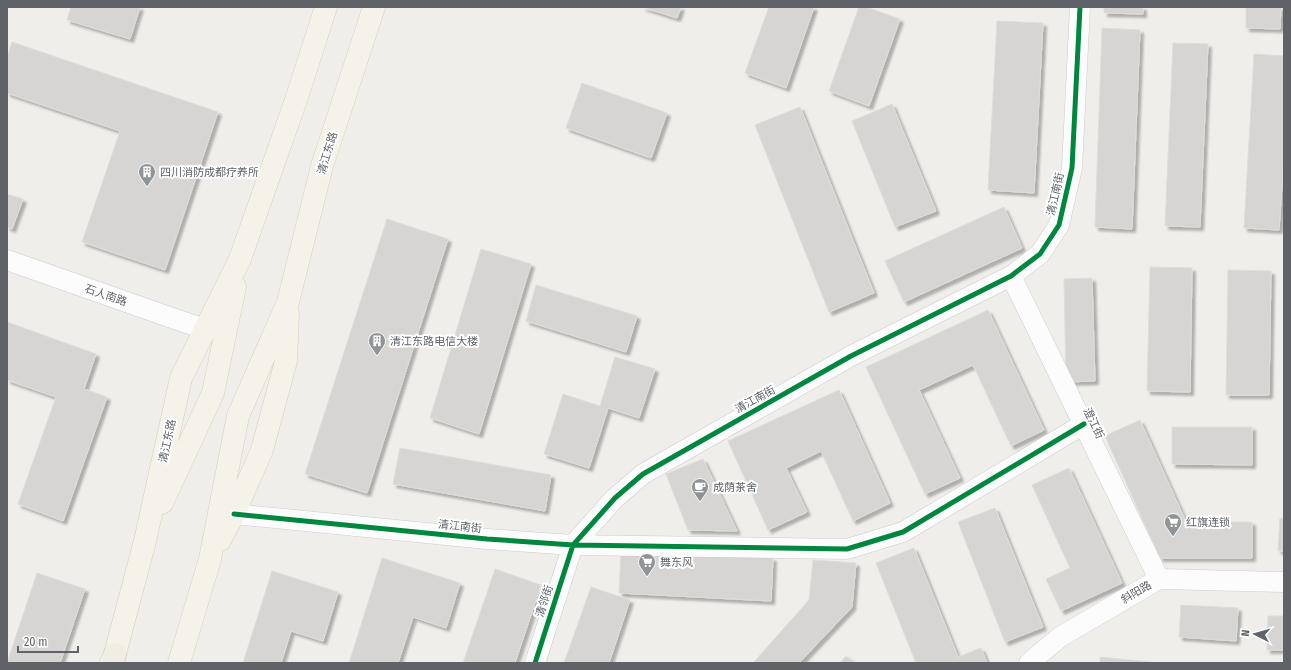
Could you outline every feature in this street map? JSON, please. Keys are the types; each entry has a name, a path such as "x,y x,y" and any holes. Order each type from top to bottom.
{"main road":[{"name":"清江东路","path":"113,660 145,541 181,378 240,258 296,100 326,7"},
{"name":"清江东路","path":"179,663 210,559 238,416 288,302 322,166 374,7"},
{"name":"清江东路","path":"145,541 213,393 240,258"},
{"name":"清江东路","path":"210,559 234,514 262,450 286,361 288,302"}],"street":[{"name":"清江南街","path":"234,514 479,538 573,544 615,498 643,474 851,356 1012,276 1040,254 1059,225 1072,168 1080,7"},
{"name":"石人南路","path":"7,260 206,329"},
{"name":"澄江街","path":"1012,276 1160,578"},
{"path":"573,544 847,549 903,532 1084,424"},
{"name":"清邻街","path":"534,663 573,544"},
{"name":"斜阳路","path":"1029,663 1060,637 1160,578 1284,582"}],"building":[{"path":"71,7 140,7 130,39 67,20"},
{"path":"642,7 681,7 677,18"},
{"path":"769,7 814,7 786,88 745,73"},
{"path":"859,7 866,7 900,19 869,106 829,91"},
{"path":"1104,7 1143,7 1143,14 1104,13"},
{"path":"1246,7 1281,7 1280,29 1246,28"},
{"path":"997,21 1043,23 1034,193 988,190"},
{"path":"1102,28 1140,30 1132,229 1095,227"},
{"name":"四川消防成都疗养所","path":"12,42 218,112 165,270 82,242 120,131 7,93 7,58"},
{"path":"1173,43 1208,44 1200,227 1165,226"},
{"path":"1254,54 1284,56 1284,155 1279,230 1244,228"},
{"path":"582,83 667,113 651,158 566,128"},
{"path":"892,104 936,211 895,227 852,121"},
{"path":"800,107 874,293 829,312 755,125"},
{"path":"7,194 23,199 12,229 7,227"},
{"path":"1004,207 1022,248 904,302 885,261"},
{"name":"清江东路电信大楼","path":"387,219 448,239 367,493 305,474"},
{"path":"481,249 531,264 479,434 430,418"},
{"path":"1150,267 1192,268 1190,392 1147,391"},
{"path":"1228,270 1271,271 1269,395 1226,395"},
{"path":"1092,278 1095,381 1066,382 1064,279"},
{"path":"536,285 637,316 626,352 526,321"},
{"path":"988,310 1044,430 1011,446 973,365 919,390 960,478 925,494 866,367"},
{"path":"7,322 96,354 84,389 107,397 63,521 18,504 56,397 7,380"},
{"path":"615,357 655,369 639,418 608,408 589,468 544,454 563,394 600,406"},
{"path":"839,390 890,503 853,521 821,451 786,468 807,512 768,530 728,441"},
{"path":"1140,420 1186,522 1252,522 1252,558 1160,558 1105,436"},
{"path":"1172,427 1252,427 1252,465 1172,464"},
{"path":"400,448 551,475 545,511 393,484"},
{"name":"成荫茶舍","path":"703,459 737,531 688,530 666,474"},
{"path":"1069,468 1122,583 1061,611 1046,579 1070,568 1032,485"},
{"path":"995,508 1043,627 1005,642 958,522"},
{"path":"1280,518 1284,518 1284,551 1278,551"},
{"path":"914,548 958,657 981,648 987,663 916,663 876,563"},
{"path":"621,550 773,558 771,601 619,593"},
{"path":"382,558 460,583 446,628 413,617 398,663 349,663"},
{"path":"813,560 856,563 852,607 799,663 753,663 809,600"},
{"path":"495,569 541,585 515,663 463,663"},
{"path":"272,571 338,592 323,641 291,631 281,663 243,663"},
{"path":"37,573 85,589 60,663 7,663"},
{"path":"591,587 630,600 609,663 564,663"},
{"path":"1181,605 1238,608 1236,641 1179,637"},
{"path":"1268,616 1284,616 1284,650 1267,650"},
{"path":"846,656 855,663 840,663"},
{"path":"1100,657 1151,662 1151,663 1100,663"}],"cycle path":[{"path":"234,514 487,539 573,545 615,498 643,474 851,356 1011,276 1040,254 1059,225 1072,168 1080,7"},
{"path":"535,663 573,545 847,549 903,532 1084,424"}],"place":[{"name":"四川消防成都疗养所","path":"147,187"},
{"name":"清江东路电信大楼","path":"377,356"},
{"name":"成荫茶舍","path":"700,502"},
{"name":"红旗连锁","path":"1173,537"},
{"name":"舞东风","path":"647,577"}]}
